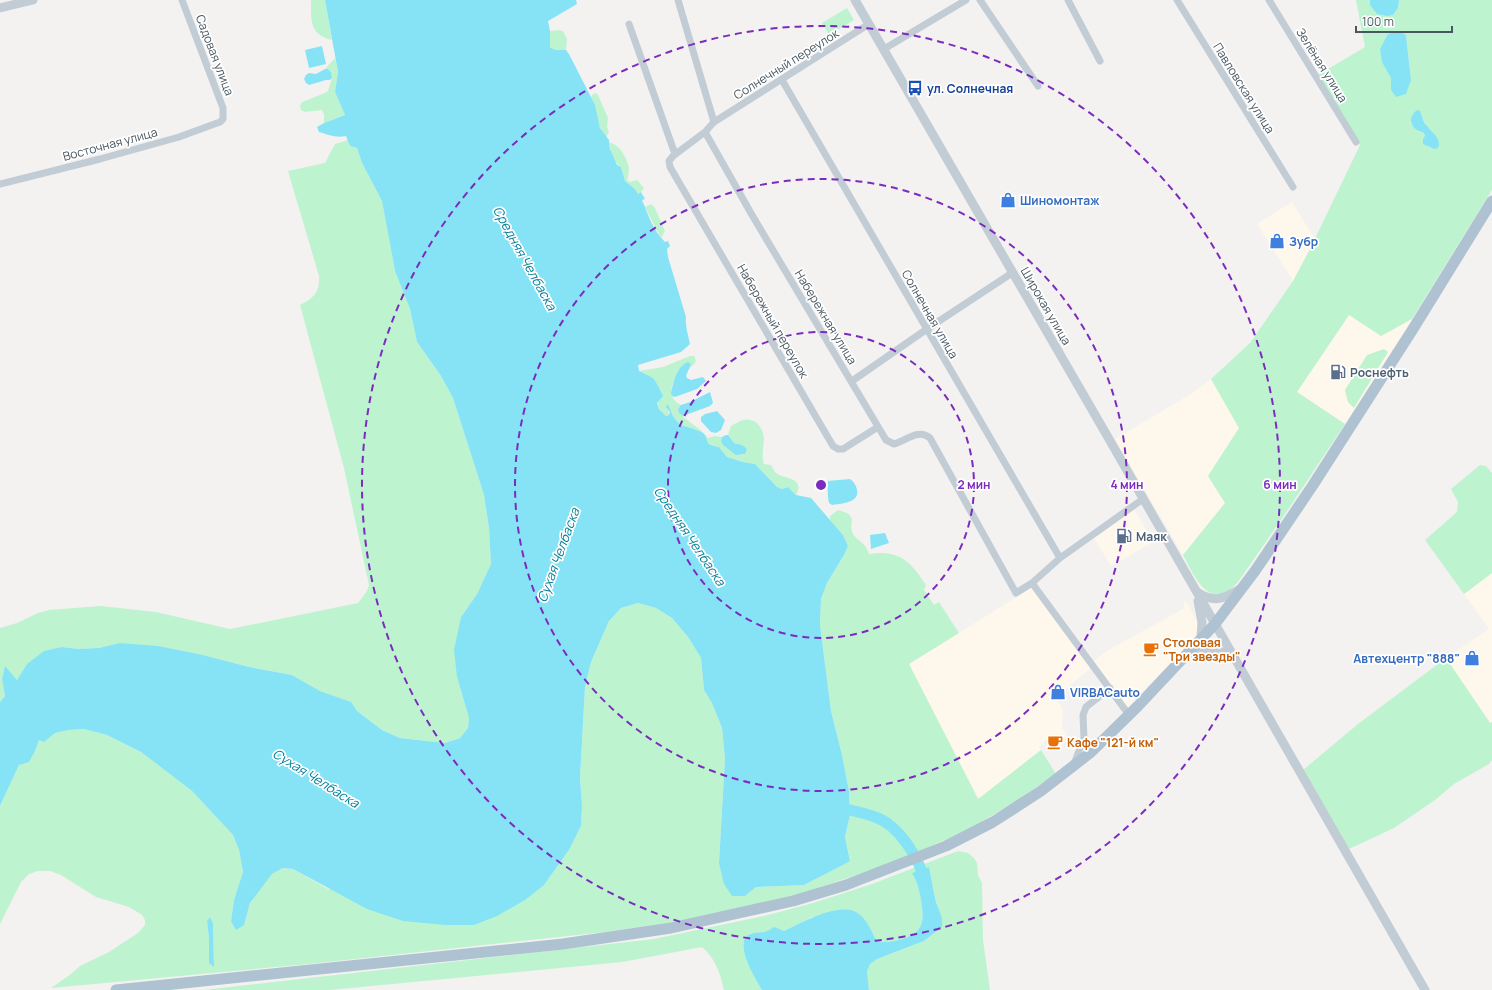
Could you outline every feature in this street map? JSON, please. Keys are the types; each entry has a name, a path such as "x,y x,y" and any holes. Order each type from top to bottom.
{"main road":[{"path":"116,990 563,944 671,928 793,901 846,885 893,868 946,846 993,822 1041,791 1090,753 1129,715 1215,624 1255,571 1308,491 1413,329 1492,201"}],"street":[{"path":"0,8 33,0"},
{"name":"Садовая улица","path":"182,0 223,108 223,119"},
{"path":"629,24 675,154 705,132 714,122 678,0"},
{"name":"Широкая улица","path":"855,0 1425,990"},
{"path":"884,49 966,0"},
{"path":"980,0 1038,86"},
{"path":"1068,0 1100,61"},
{"name":"Павловская улица","path":"1177,0 1292,187"},
{"name":"Зелёная улица","path":"1269,0 1356,142"},
{"name":"Солнечный переулок","path":"714,122 869,24"},
{"name":"Солнечная улица","path":"782,80 1060,558"},
{"name":"Восточная улица","path":"0,184 100,159 179,137 216,124 223,119"},
{"name":"Набережная улица","path":"705,132 752,215 886,440 894,444 916,434 926,434 930,438 1016,593 1032,583"},
{"name":"Набережный переулок","path":"675,154 669,161 670,167 833,446 838,449 843,449 878,426"},
{"path":"852,381 1012,272"},
{"path":"1129,715 1032,583 1060,558 1143,499"},
{"path":"1196,592 1213,600 1226,597 1241,589"},
{"path":"1196,592 1202,622 1201,638"},
{"path":"1190,651 1207,648 1214,649 1234,657"},
{"path":"1073,767 1084,738 1084,711 1086,707 1110,688"}],"shaded area":[{"path":"1292,202 1315,239 1293,281 1257,224"},
{"path":"1350,314 1381,336 1412,319 1345,424 1297,392"},
{"path":"1211,379 1239,428 1208,476 1225,503 1183,555 1115,439 1194,392"},
{"path":"1134,509 1153,542 1111,566 1094,538"},
{"path":"1492,573 1491,723 1446,658 1489,629 1464,594"},
{"path":"1031,588 1091,668 1055,698 1063,709 1062,728 1067,734 1065,736 1068,740 1055,750 1047,740 1039,747 1041,750 979,799 909,664"},
{"path":"1185,600 1198,624 1199,634 1127,707 1094,661 1105,652 1183,609"}],"green space":[{"path":"311,0 325,0 332,40 324,38 315,30 311,14"},
{"path":"1356,0 1370,0 1370,5 1393,15 1398,8 1399,0 1492,0 1492,190 1412,319 1381,336 1349,315 1297,392 1345,424 1238,582 1228,591 1219,594 1211,593 1204,589 1198,582 1183,555 1225,503 1208,476 1239,428 1211,379 1250,343 1293,281 1360,145 1318,75 1365,47","holes":["1406,35 1411,79 1391,90 1391,78","1423,119 1438,148 1428,147 1424,133 1419,132 1410,122"]},
{"path":"847,8 854,20 829,35 822,23"},
{"path":"550,31 563,31 567,39 566,50 555,50 550,47"},
{"path":"335,58 338,72 335,92 345,115 324,123 324,115 322,110 305,112 301,110 300,106 302,102 328,91 332,78 331,72 328,69 325,69"},
{"path":"596,93 608,118 607,127 609,132 606,137 600,128 591,97"},
{"path":"348,140 350,146 357,148 362,163 382,201 395,271 410,309 417,342 441,376 453,398 484,495 489,528 491,564 477,594 461,617 457,677 469,718 468,728 460,738 445,743 400,738 382,730 357,711 350,702 320,691 292,675 249,667 203,655 119,643 99,648 78,649 62,647 27,664 17,680 5,667 2,679 5,696 0,702 0,628 17,623 38,613 49,610 101,606 156,612 230,629 358,603 367,591 369,585 344,468 300,305 309,300 315,294 319,282 319,276 288,171 325,163 335,144"},
{"path":"610,143 614,144 620,149 627,161 629,173 627,180 630,182 637,180 644,188 638,194 635,189 625,181 621,167 616,163 613,157"},
{"path":"651,204 655,208 665,231 661,238 645,207"},
{"path":"1384,349 1388,352 1354,408 1348,402 1345,390 1367,355"},
{"path":"690,356 694,356 696,360 695,363 689,369 691,364 678,370 672,389 673,398 681,405 678,409 683,417 701,430 708,438 715,436 722,437 721,441 741,455 745,454 747,450 742,445 734,443 728,435 731,426 747,419 755,421 762,430 764,438 764,464 771,465 776,473 796,482 798,489 796,495 788,487 782,489 777,487 755,464 727,457 719,447 709,444 703,433 680,425 673,416 668,404 669,415 666,416 660,410 658,401 661,390 657,387 654,379 639,371 663,367"},
{"path":"1480,465 1486,466 1492,473 1492,573 1464,594 1425,540 1457,512 1458,502 1451,489"},
{"path":"838,510 849,515 852,520 851,526 853,534 865,546 869,554 888,553 896,555 909,563 926,585 924,590 934,605 939,602 959,633 909,664 978,799 1041,750 1056,774 1016,801 979,823 893,863 790,897 696,919 605,932 309,964 51,988 80,966 109,952 138,933 145,925 145,920 142,915 129,907 96,897 61,875 50,871 38,871 29,874 21,882 0,924 0,806 19,765 35,751 39,739 44,742 55,733 69,730 84,729 107,735 141,752 192,791 233,835 239,850 243,872 234,900 231,921 244,925 250,903 258,891 272,874 283,868 293,869 328,889 544,885 569,850 581,826 582,805 580,778 585,687 591,662 609,621 621,608 638,603 656,608 672,618 688,637 701,658 704,690 712,703 722,728 725,758 719,863 745,896 756,887 804,885 850,860 845,837 850,815 849,791 831,711 820,625 821,599 827,583 848,546 843,535 830,520 830,516","holes":["210,917 213,923 214,966 209,963 207,921"]},
{"path":"1446,658 1490,723 1492,722 1492,760 1489,764 1454,784 1435,800 1394,828 1349,849 1303,770 1358,724"},
{"path":"958,851 968,853 974,858 977,863 978,875 982,883 983,940 990,990 869,990 867,971 869,964 877,959 924,941 942,927 942,918 938,910 929,867 913,873 919,889 922,919 918,930 908,937 889,942 877,942 869,926 812,917 784,931 751,933 746,937 743,943 744,951 748,963 762,990 724,990 714,961 702,947 622,962 330,990 203,990 654,939 764,916 813,903 872,884"}],"water":[{"name":"Сухая Челбаска","path":"325,0 576,0 577,4 548,21 550,31 550,47 555,50 566,50 569,54 595,105 600,128 609,140 610,149 617,165 621,167 625,181 635,189 638,194 641,192 645,199 642,200 654,228 665,242 668,241 670,246 667,249 668,257 686,317 686,327 690,344 681,352 638,365 639,371 655,380 663,396 657,403 659,409 666,416 669,415 670,412 666,407 668,404 673,416 680,425 703,433 709,444 719,447 727,457 755,464 777,487 782,489 788,487 796,495 811,498 843,535 848,546 827,583 821,599 820,625 831,711 849,791 850,815 845,837 850,861 804,885 756,887 745,896 732,896 724,884 719,863 725,758 722,728 712,703 704,690 701,658 688,637 672,618 656,608 638,603 621,608 609,621 591,662 585,687 580,778 582,805 581,826 569,850 544,885 525,900 497,916 474,925 445,925 403,921 367,909 293,869 283,868 272,874 250,903 244,925 236,930 231,921 234,900 243,872 239,850 233,835 192,791 141,752 107,735 84,729 55,733 44,742 39,740 29,762 19,765 0,806 0,702 5,696 2,679 5,666 17,680 27,664 44,651 62,647 78,649 99,648 119,643 158,646 203,655 249,667 292,675 320,691 351,702 357,711 382,730 400,738 445,743 460,738 468,728 469,718 457,677 454,650 461,617 477,594 491,564 489,528 484,495 453,398 441,376 417,342 410,309 395,271 382,201 362,163 357,148 350,146 346,136 342,137 319,132 317,127 345,115 335,92 338,72"},
{"path":"1370,0 1399,0 1398,8 1393,15 1387,16 1377,14 1370,5"},
{"path":"1399,31 1406,35 1411,80 1406,94 1396,97 1391,90 1391,78 1382,62 1380,49 1388,34"},
{"path":"322,46 326,64 309,68 305,50"},
{"path":"328,69 331,72 332,78 330,80 309,85 306,83 304,79 306,75 309,73 316,74"},
{"path":"1417,110 1420,111 1424,123 1438,138 1438,148 1434,149 1423,144 1423,139 1425,136 1424,133 1413,127 1411,120"},
{"path":"688,362 691,364 686,376 687,378 691,380 703,377 706,381 697,389 675,397 672,396 671,393 676,375 681,367"},
{"path":"710,392 713,403 710,406 683,416 679,413 678,409 681,405"},
{"path":"717,411 725,420 721,430 716,433 711,432 701,421 701,417 705,414"},
{"path":"728,435 734,443 745,447 747,450 745,454 736,455 723,445 721,441 722,437"},
{"path":"850,479 857,488 856,498 845,503 832,505 829,503 828,481"},
{"path":"885,533 889,543 871,549 870,535"},
{"path":"929,867 936,902 942,918 942,927 924,941 877,959 870,964 867,971 869,990 762,990 751,970 744,952 743,945 745,938 750,934 764,932 774,927 784,931 821,914 832,911 851,910 859,914 865,920 877,942 889,942 908,937 918,930 922,919 919,889 912,873"},
{"path":"210,917 213,923 214,967 209,963 207,921"}],"waterway":[{"name":"Средняя Челбаска","path":"836,807 875,817 892,827 900,835 913,854 925,883"}],"place":[{"name":"ул. Солнечная","path":"915,88"},
{"name":"Шиномонтаж","path":"1008,200"},
{"name":"Зубр","path":"1277,241"},
{"name":"Роснефть","path":"1338,372"},
{"name":"Маяк","path":"1124,536"},
{"name":"Столовая \"Три звезды\"","path":"1151,649"},
{"name":"Автехцентр \"888\"","path":"1472,658"},
{"name":"VIRBACauto","path":"1058,692"},
{"name":"Кафе \"121-й км\"","path":"1055,742"}]}
